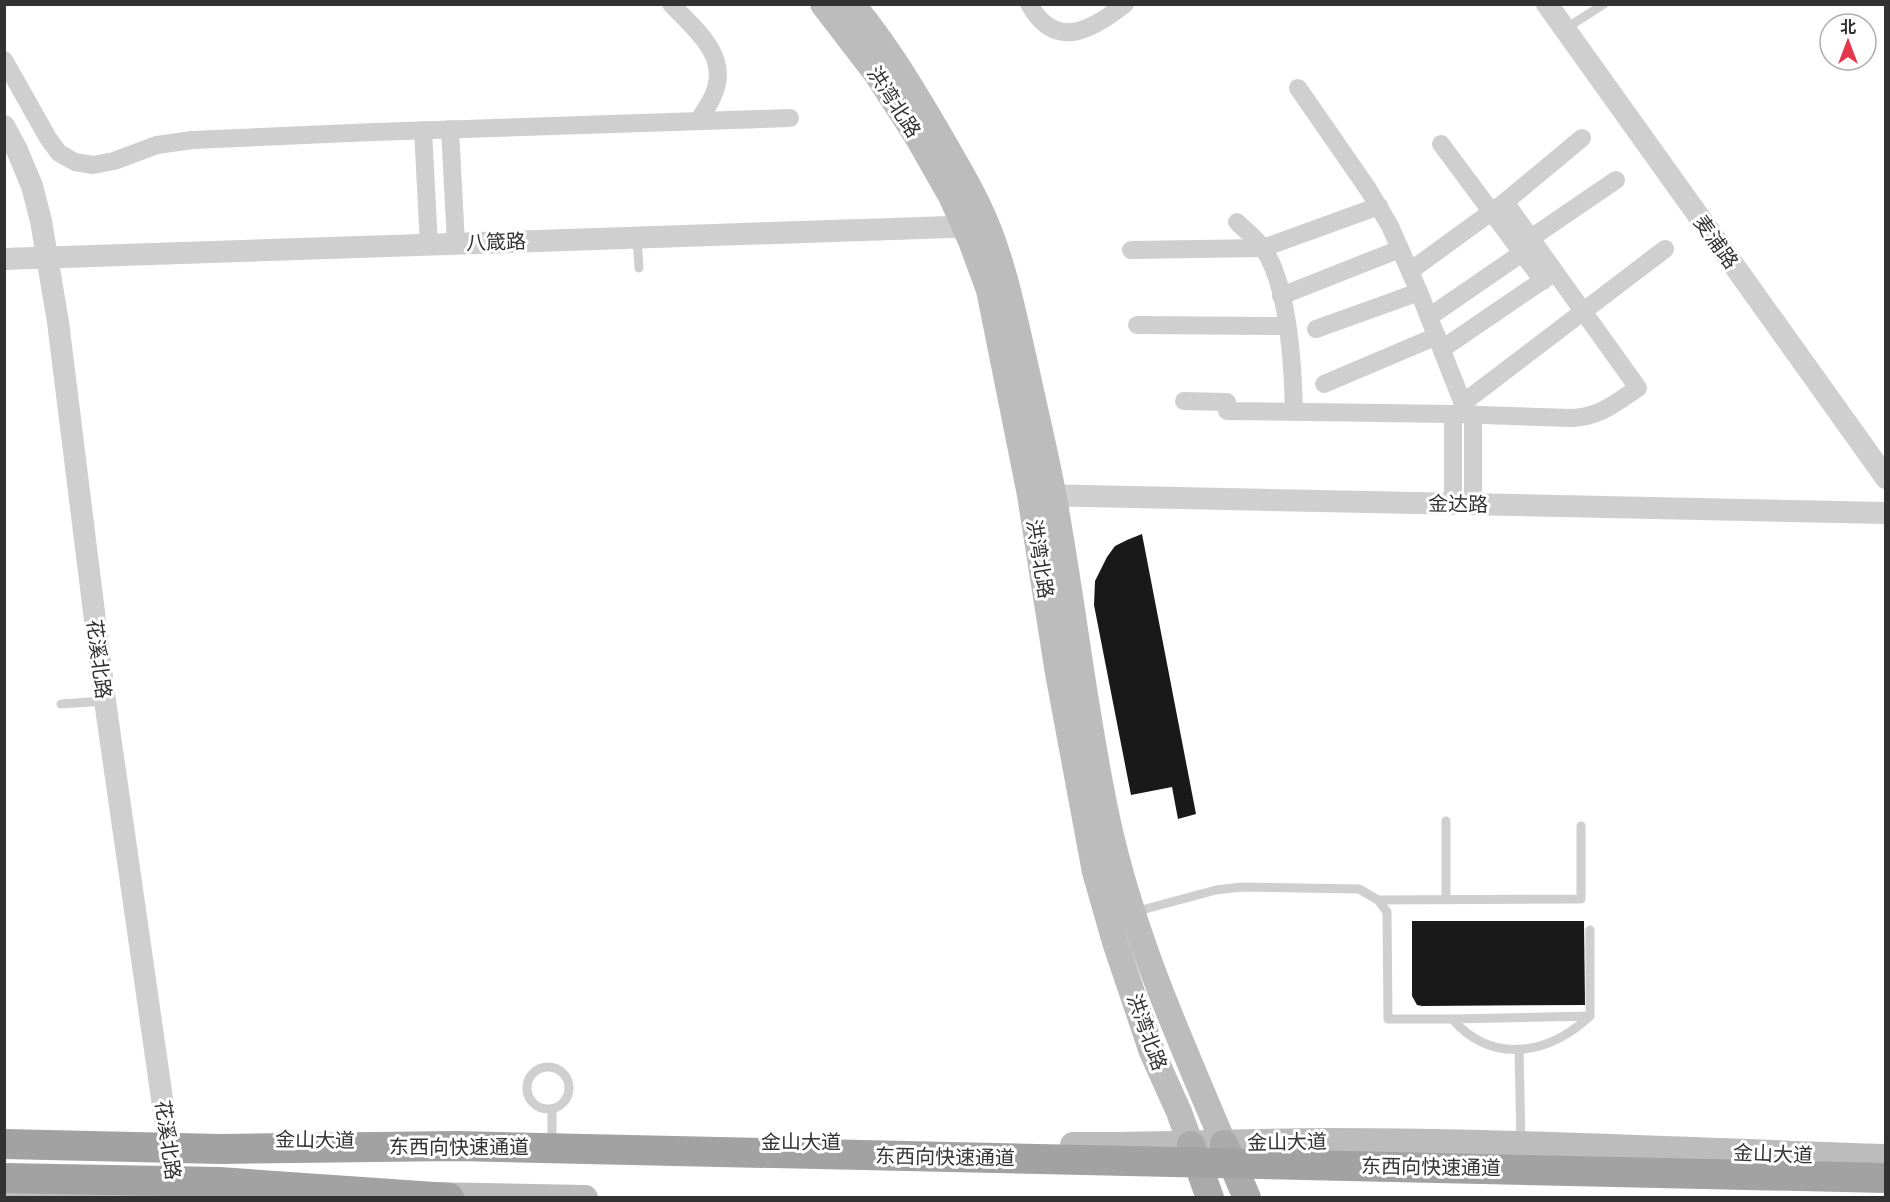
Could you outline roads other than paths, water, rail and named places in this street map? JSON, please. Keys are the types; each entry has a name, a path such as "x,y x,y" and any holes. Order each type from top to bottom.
{"highway":[{"name":"东西向快速通道","path":"4,1144 221,1149 456,1146 1886,1178"},
{"path":"4,1178 219,1182 449,1197"}],"main road":[{"name":"洪湾北路","path":"823,4 864,56 912,128 951,196 976,226"},
{"name":"洪湾北路","path":"852,4 914,89 970,189 989,290 1042,495 1047,606 1095,872 1120,916 1166,1010 1224,1144"},
{"name":"洪湾北路","path":"1120,916 1152,1052 1191,1144"},
{"name":"金山大道","path":"4,1134 552,1144 823,1141 1034,1145 1325,1141 1521,1144 1886,1157"},
{"path":"1191,1144 1210,1197"},
{"path":"1224,1144 1247,1197"},
{"path":"4,1195 106,1197 176,1196 224,1192 585,1197"}],"street":[{"path":"671,4 711,48 718,66 713,97 698,121"},
{"path":"1029,4 1035,16 1044,25 1062,32 1088,29 1103,22 1125,4"},
{"name":"麦浦路","path":"1547,4 1886,478"},
{"path":"4,60 48,138 66,159 84,164 104,164 157,145 192,140 790,118"},
{"path":"1298,88 1379,206 1429,317 1464,411 1463,504"},
{"name":"花溪北路","path":"4,126 32,186 58,322 105,701 176,1196"},
{"path":"450,129 456,243"},
{"path":"423,130 429,245"},
{"path":"1410,271 1498,207 1582,138"},
{"path":"1184,401 1227,402 1227,411 1464,411 1571,418 1602,412 1638,387 1584,311 1549,276 1498,207 1441,144"},
{"path":"1429,317 1616,180"},
{"path":"1131,250 1263,248 1379,206"},
{"path":"1237,222 1263,248 1281,296 1293,369 1294,412"},
{"name":"八箴路","path":"4,259 976,226"},
{"path":"1281,296 1400,249"},
{"path":"1464,411 1584,311 1665,249"},
{"path":"1324,384 1439,343 1549,276"},
{"path":"1316,329 1419,292"},
{"path":"1137,325 1287,326"},
{"name":"金达路","path":"1042,495 1886,513"}],"lane":[{"path":"1564,29 1604,4"},
{"path":"637,237 639,268"},
{"path":"61,705 105,701"},
{"path":"1446,821 1446,899"},
{"path":"1378,900 1581,899 1581,826"},
{"path":"1120,916 1232,887 1359,889 1378,900 1387,912 1388,1018 1590,1016"},
{"path":"1590,930 1590,1016"},
{"path":"1452,1018 1480,1042 1492,1047 1519,1049 1550,1044 1572,1031 1590,1016"},
{"path":"1519,1049 1521,1144"},
{"path":"544,1068 558,1070 567,1079 569,1085 567,1098 558,1107 552,1109 538,1106 529,1096 529,1081 544,1068"},
{"path":"552,1109 552,1144"}]}
